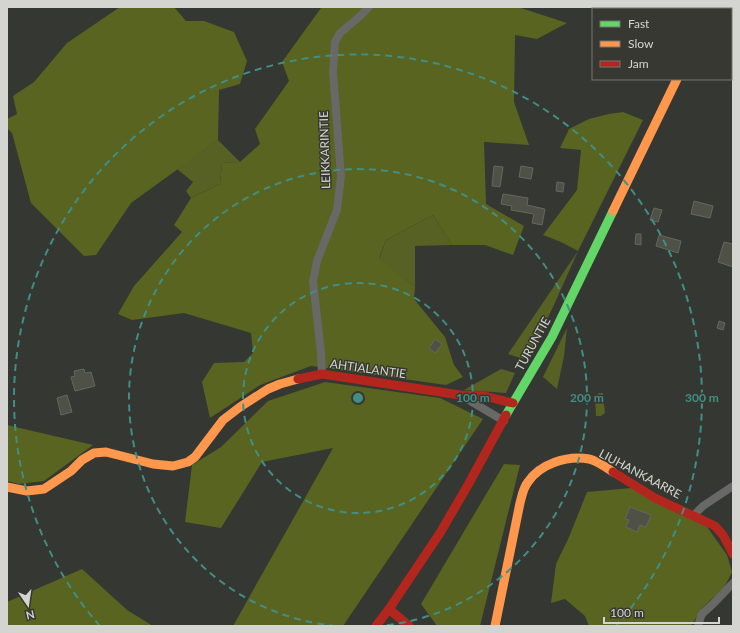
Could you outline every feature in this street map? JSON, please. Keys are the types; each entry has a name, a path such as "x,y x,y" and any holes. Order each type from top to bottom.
{"main road":[{"name":"TURUNTIE","path":"376,626 424,558 440,532 468,486 513,403 552,337 677,80"},
{"name":"AHTIALANTIE","path":"7,487 27,491 44,489 71,471 82,460 94,453 106,452 153,464 173,466 188,462 195,457 223,420 240,407 268,389 280,384 322,374 460,395 484,396 513,403"},
{"name":"LIUHANKAARRE","path":"496,626 510,548 526,485 533,476 548,465 565,460 584,459 597,462 658,500 694,515 715,526 733,554"},
{"path":"389,609 409,626"}],"street":[{"name":"LEIKKARINTIE","path":"322,374 313,281 317,261 337,210 341,176 333,72 335,42 340,33 369,7"},
{"name":"AHTIALANTIE","path":"460,395 504,421"},
{"path":"694,515 703,506 733,486"},
{"path":"698,626 703,612 714,603 733,582"}],"green space":[{"path":"120,7 174,7 186,21 204,21 234,32 247,61 240,84 219,90 218,140 131,203 96,255 84,256 31,203 12,133 7,128 7,119 17,114 13,96 34,82 67,43"},
{"path":"518,7 567,23 537,39 515,35 514,102 529,145 484,142 486,204 524,226 513,255 485,245 452,245 433,215 386,240 379,258 415,287 414,299 445,337 454,365 463,377 446,385 311,366 260,385 210,418 202,382 214,363 244,362 253,353 251,333 184,313 132,320 118,314 134,286 182,232 174,225 191,198 220,184 222,163 240,162 260,144 255,129 289,81 282,62 321,8"},
{"path":"623,112 643,120 578,251 543,235 577,190 581,150 560,148 569,129 589,119"},
{"path":"218,140 240,162 222,163 220,184 191,198 186,191 193,182 177,169"},
{"path":"433,215 452,245 415,246 415,287 379,259 386,240"},
{"path":"578,251 527,360 508,354"},
{"path":"567,328 564,356 557,389 543,377"},
{"path":"501,369 515,373 506,393 464,390"},
{"path":"325,382 440,398 483,419 343,626 233,626 333,448 262,462 221,528 185,522 192,465 221,447 268,401"},
{"path":"599,393 603,393 605,413 601,416 596,416 595,397"},
{"path":"7,425 93,445 44,481 19,484 7,481"},
{"path":"504,464 520,465 480,626 437,626 421,604"},
{"path":"631,488 705,524 727,555 732,572 724,588 702,608 691,626 589,626 585,616 565,599 551,603 556,564 569,537 587,492"},
{"path":"82,569 127,610 153,626 7,626 7,602"}],"building":[{"path":"494,166 503,167 500,187 492,186"},
{"path":"521,166 533,168 531,179 519,177"},
{"path":"557,182 564,183 563,192 556,191"},
{"path":"503,194 528,198 527,205 545,209 542,225 532,223 534,214 511,210 512,206 501,204"},
{"path":"694,201 713,206 710,218 691,214"},
{"path":"654,208 662,210 658,222 650,220"},
{"path":"636,234 641,234 641,245 635,244"},
{"path":"659,235 681,241 678,253 656,246"},
{"path":"724,242 733,244 733,267 718,262"},
{"path":"719,321 725,323 723,330 717,328"},
{"path":"435,339 442,344 435,353 429,348"},
{"path":"84,369 85,373 91,372 95,386 75,391 71,377 75,376 74,371"},
{"path":"67,395 72,412 61,415 57,398"},
{"path":"630,507 651,515 646,527 640,525 637,532 626,527 629,520 625,519"}],"traffic: fast":[{"path":"506,415 552,337 613,211"}],"traffic: slow":[{"path":"613,211 677,80"},
{"path":"7,487 27,491 44,489 71,471 82,460 94,453 106,452 153,464 173,466 188,462 195,457 223,420 240,407 268,389 298,379"},
{"path":"495,626 520,503 526,484 533,476 547,466 555,462 572,458 592,460 613,472"}],"traffic: jam":[{"path":"298,379 322,374 460,395 484,396 513,403"},
{"path":"409,626 389,609 440,533 506,415"},
{"path":"613,472 655,498 715,526 723,535 733,554"},
{"path":"376,626 389,609"}]}
